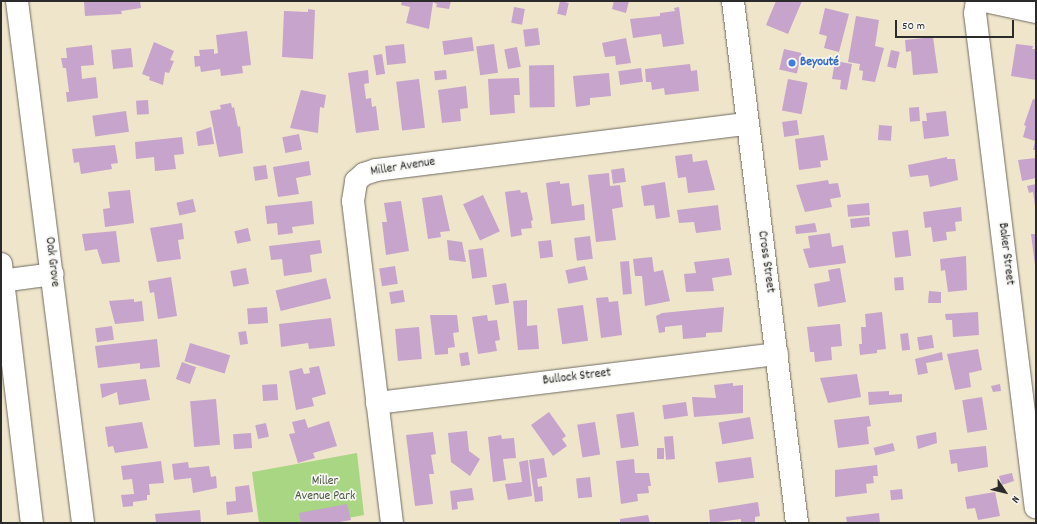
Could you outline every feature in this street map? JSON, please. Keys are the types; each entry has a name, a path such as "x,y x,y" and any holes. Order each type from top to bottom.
{"street":[{"name":"Oak Grove","path":"17,1 83,523"},
{"name":"Cross Street","path":"733,1 747,124 778,354 798,523"},
{"name":"Baker Street","path":"977,1 976,18 1036,507"},
{"path":"985,1 1036,12"},
{"name":"Miller Avenue","path":"392,523 353,201 356,181 364,174 376,170 747,124"},
{"path":"32,523 2,275 52,274"},
{"name":"Bullock Street","path":"377,403 778,354"}],"green space":[{"name":"Miller Avenue Park","path":"357,453 364,515 321,523 259,523 252,472"}],"building":[{"path":"84,1 140,1 141,8 121,11 122,14 85,16"},
{"path":"402,1 451,1 449,9 436,7 437,4 433,2 429,29 406,23 410,7 401,5"},
{"path":"560,1 569,3 566,16 557,14"},
{"path":"614,1 629,1 626,13 612,9"},
{"path":"776,1 802,1 788,34 766,25"},
{"path":"514,7 525,9 522,25 511,23"},
{"path":"679,7 684,44 663,47 661,34 633,38 630,19 660,16 660,13 675,11 674,8"},
{"path":"825,8 849,14 839,52 824,48 827,36 819,34"},
{"path":"308,9 315,10 313,59 282,57 284,11 308,12"},
{"path":"856,16 879,20 875,46 884,48 875,82 862,80 863,71 859,70 860,64 848,62"},
{"path":"538,28 540,45 525,47 523,30"},
{"path":"247,31 251,65 242,66 243,73 221,76 220,69 201,72 200,66 195,67 194,56 200,56 199,50 214,49 214,54 218,53 216,35"},
{"path":"472,37 474,51 444,55 442,41"},
{"path":"933,37 938,73 913,75 911,51 906,52 905,40"},
{"path":"626,38 631,63 616,65 615,56 605,57 602,43"},
{"path":"154,42 174,51 170,60 174,61 169,73 165,72 163,85 149,80 150,77 142,74"},
{"path":"404,44 406,63 387,65 385,46"},
{"path":"494,44 498,73 480,75 476,47"},
{"path":"1016,44 1033,46 1032,49 1036,49 1036,80 1011,76"},
{"path":"92,45 94,65 81,66 82,79 96,77 98,98 67,102 66,92 69,92 66,68 63,68 61,58 67,58 66,48"},
{"path":"517,47 521,67 508,69 504,49"},
{"path":"131,48 133,67 113,69 111,50"},
{"path":"784,49 802,53 797,74 779,69"},
{"path":"891,50 900,52 896,69 887,67"},
{"path":"382,54 385,74 376,75 373,55"},
{"path":"835,61 852,64 847,90 840,89 841,80 832,79"},
{"path":"690,64 691,71 697,70 699,91 665,95 664,88 652,90 651,82 646,82 645,69"},
{"path":"529,65 554,65 555,107 530,107"},
{"path":"641,68 643,82 620,85 618,71"},
{"path":"368,70 369,83 364,84 366,99 371,98 372,107 376,106 379,130 356,133 348,73"},
{"path":"446,70 447,79 435,80 434,71"},
{"path":"609,73 611,96 590,98 590,105 576,107 573,76"},
{"path":"519,78 520,95 514,95 515,113 490,115 488,79"},
{"path":"419,79 425,128 402,130 396,82"},
{"path":"788,79 808,83 802,114 782,110"},
{"path":"466,86 468,108 460,109 461,121 442,123 438,90"},
{"path":"301,90 326,95 324,108 320,107 318,133 290,128"},
{"path":"1033,99 1036,100 1036,150 1033,150 1035,141 1023,137 1026,126 1024,125"},
{"path":"148,100 149,114 137,115 136,101"},
{"path":"231,103 232,108 234,107 238,127 240,126 243,153 219,157 210,111 221,109 220,105"},
{"path":"919,107 920,121 910,122 909,108"},
{"path":"126,111 129,132 95,137 92,116"},
{"path":"946,111 949,136 924,139 922,121 927,121 926,113"},
{"path":"797,120 799,135 784,137 782,122"},
{"path":"879,125 892,126 891,141 878,140"},
{"path":"211,127 214,144 198,146 196,132"},
{"path":"299,134 302,150 285,153 282,137"},
{"path":"824,135 828,160 820,161 821,167 799,170 795,139"},
{"path":"182,137 184,154 174,155 176,169 155,171 154,157 136,159 135,142"},
{"path":"115,145 118,163 111,164 112,169 81,174 79,162 74,163 72,149"},
{"path":"692,154 693,162 707,160 715,190 688,193 686,177 678,178 675,156"},
{"path":"947,157 947,159 955,159 958,180 930,187 928,175 910,177 908,165"},
{"path":"1036,158 1036,178 1022,181 1018,160"},
{"path":"309,161 311,175 296,178 299,194 278,197 273,167"},
{"path":"266,165 268,179 255,181 253,167"},
{"path":"624,168 626,182 613,184 611,170"},
{"path":"609,173 610,186 620,185 623,207 612,209 616,240 596,242 588,175"},
{"path":"828,180 829,184 838,183 841,197 830,199 832,207 805,212 796,185"},
{"path":"560,181 560,184 569,183 572,206 584,204 585,220 551,224 546,183"},
{"path":"665,182 670,217 656,219 654,205 644,206 641,186"},
{"path":"1036,184 1035,206 1033,192 1029,193 1027,186"},
{"path":"130,190 134,223 105,227 103,209 110,208 108,192"},
{"path":"520,190 521,193 527,192 533,220 531,221 532,228 521,229 522,235 511,237 505,192"},
{"path":"442,195 450,231 440,232 441,237 428,239 422,198"},
{"path":"483,195 500,231 480,241 463,204"},
{"path":"193,199 196,212 179,215 176,203"},
{"path":"312,201 314,224 292,227 293,233 278,235 277,223 267,224 265,206"},
{"path":"401,201 409,251 386,255 382,222 387,222 384,203"},
{"path":"869,203 870,215 848,217 847,205"},
{"path":"718,205 721,230 696,233 694,222 679,223 677,210"},
{"path":"961,207 962,221 955,222 956,231 946,232 947,240 933,242 931,227 925,228 923,212"},
{"path":"869,217 870,226 851,228 850,219"},
{"path":"182,223 184,239 178,240 181,259 157,262 150,228"},
{"path":"815,223 817,232 796,234 795,226"},
{"path":"248,228 251,241 237,244 234,231"},
{"path":"908,230 911,256 895,258 892,232"},
{"path":"116,231 120,262 102,264 97,249 85,251 82,234"},
{"path":"830,233 832,247 843,245 846,263 809,268 803,249 810,248 808,236"},
{"path":"1031,234 1036,234 1036,265 1035,265"},
{"path":"590,236 593,259 577,261 574,238"},
{"path":"320,240 322,253 310,255 312,272 284,276 282,259 271,260 269,246"},
{"path":"447,240 462,242 466,262 449,260"},
{"path":"551,240 553,257 540,258 538,242"},
{"path":"483,248 487,277 472,279 468,250"},
{"path":"966,256 967,290 948,292 945,270 941,271 940,259"},
{"path":"652,257 654,272 663,270 670,301 645,306 642,276 635,276 633,259"},
{"path":"729,258 732,275 712,278 714,291 686,292 684,274 696,273 694,262"},
{"path":"629,261 632,294 623,295 620,262"},
{"path":"395,266 398,284 382,286 379,269"},
{"path":"585,266 588,280 568,284 565,270"},
{"path":"246,268 249,284 233,287 230,271"},
{"path":"840,268 846,302 818,307 814,284 830,281 828,270"},
{"path":"171,277 177,316 158,319 154,292 150,293 148,281"},
{"path":"903,277 904,290 895,291 894,278"},
{"path":"326,278 331,298 281,311 276,291"},
{"path":"506,283 509,303 495,305 492,285"},
{"path":"403,290 405,302 391,304 389,292"},
{"path":"929,291 941,292 941,303 928,303"},
{"path":"608,297 609,302 618,301 622,335 601,338 596,298"},
{"path":"134,299 134,302 142,301 144,321 115,324 109,301"},
{"path":"527,300 527,326 537,325 539,349 518,350 513,301"},
{"path":"583,305 588,341 562,344 557,309"},
{"path":"267,307 268,323 248,324 247,308"},
{"path":"724,307 722,332 706,333 706,337 683,339 682,325 665,327 665,332 659,333 656,316 662,313"},
{"path":"882,312 886,349 877,350 877,353 860,355 859,344 862,344 861,327 866,327 865,314"},
{"path":"978,312 979,335 953,337 952,320 946,320 945,314"},
{"path":"430,315 457,315 459,332 453,333 455,347 448,348 448,354 435,355"},
{"path":"487,315 488,321 497,320 500,340 495,341 497,351 478,354 472,317"},
{"path":"331,318 335,346 309,349 308,343 281,347 279,324"},
{"path":"840,324 842,346 831,347 832,360 815,362 814,352 810,352 807,327"},
{"path":"112,326 114,340 97,342 95,328"},
{"path":"419,327 422,359 398,361 395,329"},
{"path":"246,331 248,344 240,345 238,332"},
{"path":"908,333 910,350 902,351 900,334"},
{"path":"932,335 934,348 919,350 917,337"},
{"path":"157,339 160,367 140,369 140,363 98,368 95,346"},
{"path":"190,343 230,355 225,373 184,361"},
{"path":"978,349 982,370 969,373 971,387 955,390 947,354"},
{"path":"468,352 470,365 461,366 459,353"},
{"path":"942,352 943,360 926,363 928,373 918,375 915,359"},
{"path":"182,362 196,367 190,384 176,379"},
{"path":"319,366 326,394 312,398 314,406 296,410 289,371 302,368 304,374 310,373 309,368"},
{"path":"857,374 861,397 828,403 820,378"},
{"path":"146,379 150,400 119,405 117,392 102,398 100,384"},
{"path":"733,383 733,386 743,385 743,413 694,417 692,397 716,398 714,385"},
{"path":"277,384 278,400 263,401 262,385"},
{"path":"1000,384 1001,391 993,392 991,386"},
{"path":"889,391 889,395 902,394 902,402 869,405 868,392"},
{"path":"982,397 987,430 967,433 962,400"},
{"path":"216,399 220,445 194,447 190,401"},
{"path":"686,402 688,416 664,419 662,405"},
{"path":"549,412 566,436 562,439 567,446 553,456 531,425"},
{"path":"634,412 639,446 621,448 616,415"},
{"path":"869,416 871,426 867,427 869,444 838,448 834,420"},
{"path":"750,417 754,439 722,444 718,423"},
{"path":"305,419 308,428 329,421 337,446 313,453 315,458 298,463 289,434 295,433 292,422"},
{"path":"142,422 148,448 115,453 113,446 108,447 105,427"},
{"path":"595,422 600,455 582,457 577,425"},
{"path":"266,423 269,437 258,439 255,425"},
{"path":"467,431 469,451 480,459 470,476 451,462 448,433"},
{"path":"433,432 436,454 431,455 434,474 429,474 433,504 415,506 406,435"},
{"path":"936,432 937,443 918,449 916,436"},
{"path":"251,433 252,448 234,449 233,434"},
{"path":"501,435 502,439 514,438 516,458 503,459 506,480 493,482 488,437"},
{"path":"673,436 675,459 666,460 664,437"},
{"path":"893,443 895,451 876,456 874,448"},
{"path":"986,446 988,467 958,472 957,463 951,464 949,450"},
{"path":"657,448 664,448 664,459 657,459"},
{"path":"751,457 754,478 718,483 715,462"},
{"path":"544,458 547,477 537,479 538,487 542,486 543,501 535,502 529,460"},
{"path":"634,459 635,473 649,473 651,486 648,486 649,493 637,494 638,501 621,504 616,461"},
{"path":"528,460 532,496 508,500 505,484 522,482 519,462"},
{"path":"161,461 164,483 149,484 150,495 147,495 147,500 133,502 133,506 123,507 121,495 134,494 132,479 123,480 121,466"},
{"path":"188,462 189,468 209,466 211,477 216,476 217,488 193,493 191,478 174,480 172,464"},
{"path":"877,465 878,476 873,476 874,483 866,484 867,493 835,497 835,470"},
{"path":"1012,473 1014,481 1002,485 999,476"},
{"path":"590,477 592,497 578,498 576,478"},
{"path":"249,485 253,512 227,515 226,502 236,501 235,487"},
{"path":"472,488 474,500 457,502 458,509 452,510 450,491"},
{"path":"902,489 903,499 891,500 890,490"},
{"path":"995,492 1000,516 978,520 975,508 967,509 965,497"},
{"path":"758,502 760,516 755,517 755,523 741,523 741,519 710,523 709,510"},
{"path":"347,504 351,520 334,523 301,523 299,513"},
{"path":"200,510 201,523 156,523 155,514"},
{"path":"879,513 880,523 847,523 846,517"},
{"path":"648,515 650,523 620,523 620,519"}],"place":[{"name":"Beyouté","path":"792,63"}]}
